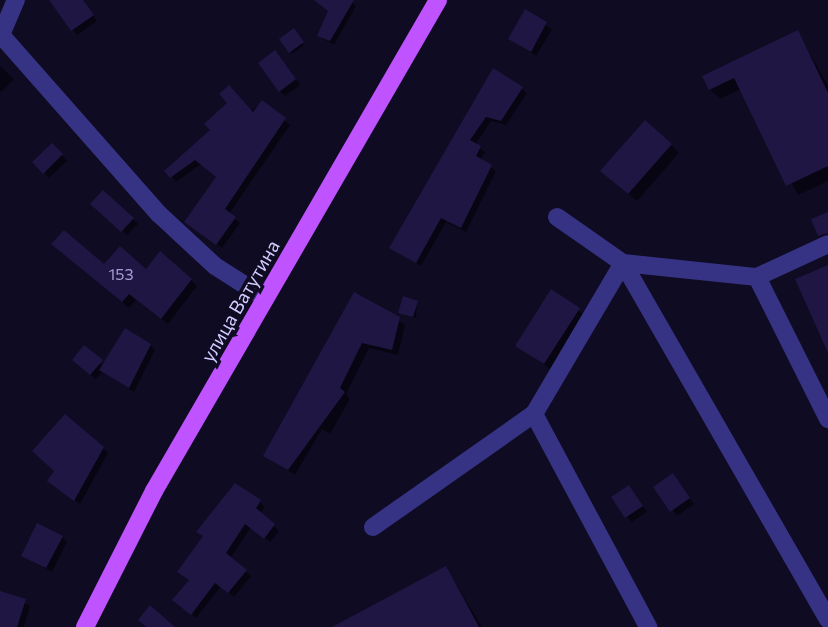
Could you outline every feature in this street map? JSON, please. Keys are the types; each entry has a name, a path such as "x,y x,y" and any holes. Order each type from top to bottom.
{"main road":[{"name":"улица Ватутина","path":"85,627 154,491 439,0"}],"street":[{"path":"16,0 1,36 159,214 215,266 265,298"},
{"path":"557,217 623,263 828,619"},
{"path":"623,263 757,277 828,244"},
{"path":"373,527 534,414 623,263"},
{"path":"757,277 828,419"},
{"path":"534,414 648,627"}],"building":[{"path":"49,0 83,0 94,15 71,31"},
{"path":"314,0 354,0 330,41 317,36 328,11"},
{"path":"525,9 547,22 531,52 508,39"},
{"path":"294,28 304,42 289,53 279,39"},
{"path":"798,30 828,93 828,166 786,186 734,78 709,90 702,76"},
{"path":"275,50 296,79 279,92 258,63"},
{"path":"493,68 523,87 501,121 486,117 470,140 481,146 476,156 492,165 461,228 441,218 416,263 389,248"},
{"path":"229,85 253,112 262,100 286,118 225,209 236,217 216,245 184,222 216,177 195,160 170,178 164,171 210,130 204,124 227,103 219,94"},
{"path":"645,120 672,144 628,194 600,171"},
{"path":"52,143 63,154 43,174 32,162"},
{"path":"103,190 134,218 121,232 90,204"},
{"path":"828,212 828,233 818,236 811,219"},
{"path":"64,230 104,264 120,246 146,269 160,251 192,279 161,319 129,294 122,302 51,244"},
{"path":"828,265 828,353 795,279"},
{"path":"551,289 580,308 544,364 515,346"},
{"path":"354,292 400,317 392,350 362,343 340,388 345,392 288,470 263,456"},
{"path":"403,296 418,301 413,317 398,313"},
{"path":"125,328 151,344 129,388 99,370"},
{"path":"84,345 103,360 90,375 72,360"},
{"path":"65,414 104,447 74,501 47,481 54,471 32,451"},
{"path":"673,473 690,498 670,512 653,487"},
{"path":"235,483 261,500 256,508 275,524 264,539 245,524 226,553 247,570 228,593 215,583 191,615 172,600 189,580 177,572 203,536 196,532"},
{"path":"629,485 643,506 625,518 611,497"},
{"path":"37,523 63,536 46,568 21,556"},
{"path":"446,566 479,627 332,627"},
{"path":"0,591 26,599 17,627 0,627"},
{"path":"150,605 175,627 146,627 138,620"}]}
